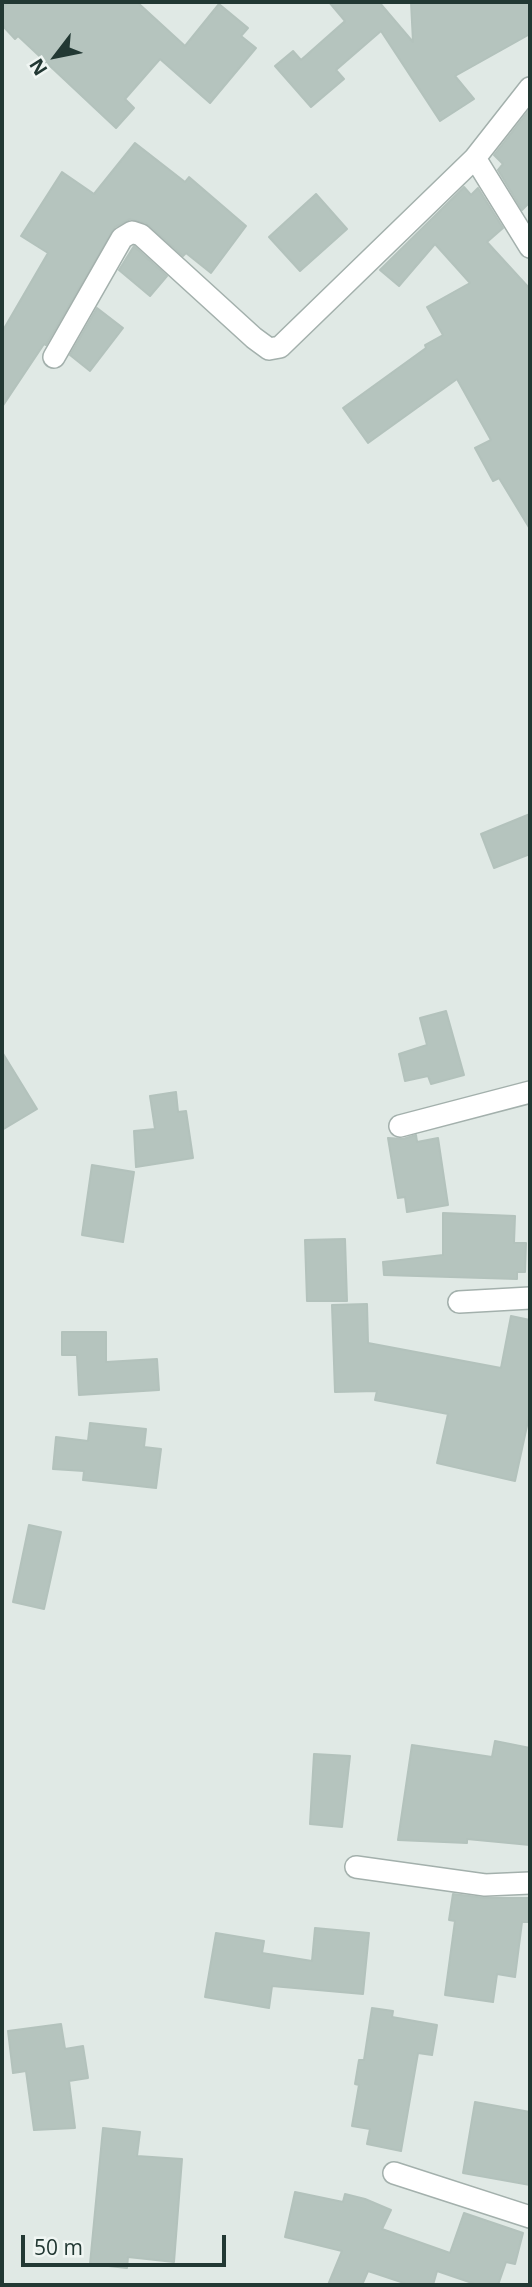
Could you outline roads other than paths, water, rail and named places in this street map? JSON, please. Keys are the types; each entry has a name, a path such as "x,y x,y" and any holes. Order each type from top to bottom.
{"street":[{"path":"54,357 122,238 132,232 141,235 254,338 269,349 280,347 475,158 530,88"},
{"path":"475,158 530,247"},
{"path":"400,1125 530,1093"},
{"path":"459,1302 530,1298"},
{"path":"356,1867 485,1885 530,1882"},
{"path":"394,2173 530,2217"}]}
